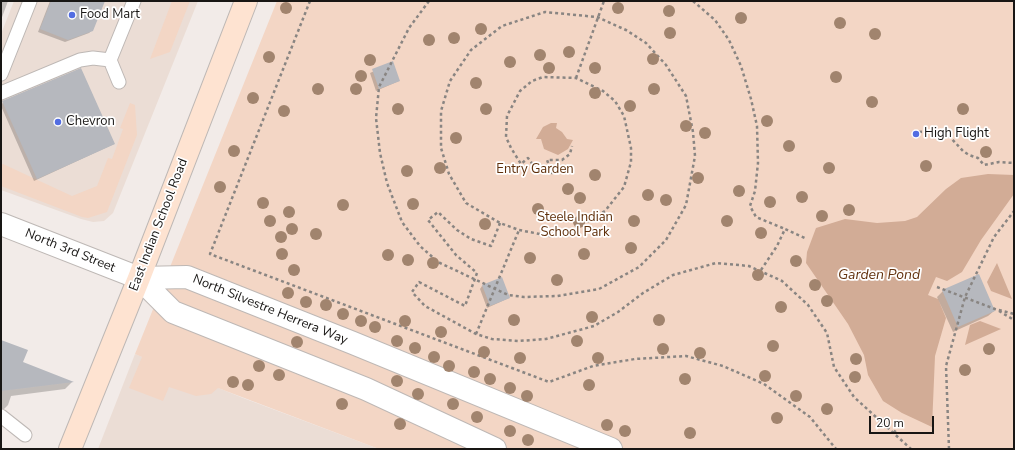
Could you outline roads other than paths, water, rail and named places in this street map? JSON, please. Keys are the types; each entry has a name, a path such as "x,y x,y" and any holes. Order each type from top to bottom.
{"main road":[{"name":"East Indian School Road","path":"70,449 139,278 246,1"}],"street":[{"name":"North 3rd Street","path":"1,224 139,278"},
{"name":"North Silvestre Herrera Way","path":"139,278 187,277 353,343 611,449"},
{"path":"139,278 172,312 366,389 495,449"}],"lane":[{"path":"1,74 30,1"},
{"path":"119,82 110,60 134,1"},
{"path":"1,93 80,60 93,58 110,60"},
{"path":"1,416 25,435"}],"water":[{"path":"551,123 557,123 556,128 562,132 567,139 573,140 568,149 558,155 544,149 541,139 536,139 543,127"},
{"name":"Garden Pond","path":"988,174 1014,175 1014,194 981,240 962,272 947,281 936,277 928,295 938,299 946,318 935,356 932,427 902,413 883,401 868,375 864,355 848,324 806,263 807,252 816,228 845,219 877,223 905,221 917,217 946,189 961,178"},
{"path":"997,263 1012,299 991,291 987,282"},
{"path":"980,321 1001,329 965,345 970,325"}],"place":[{"name":"Food Mart","path":"72,15"},
{"name":"Chevron","path":"58,122"},
{"name":"High Flight","path":"916,134"}],"park label":[{"name":"Entry Garden","path":"535,170"},
{"name":"Steele Indian School Park","path":"575,226"}]}
